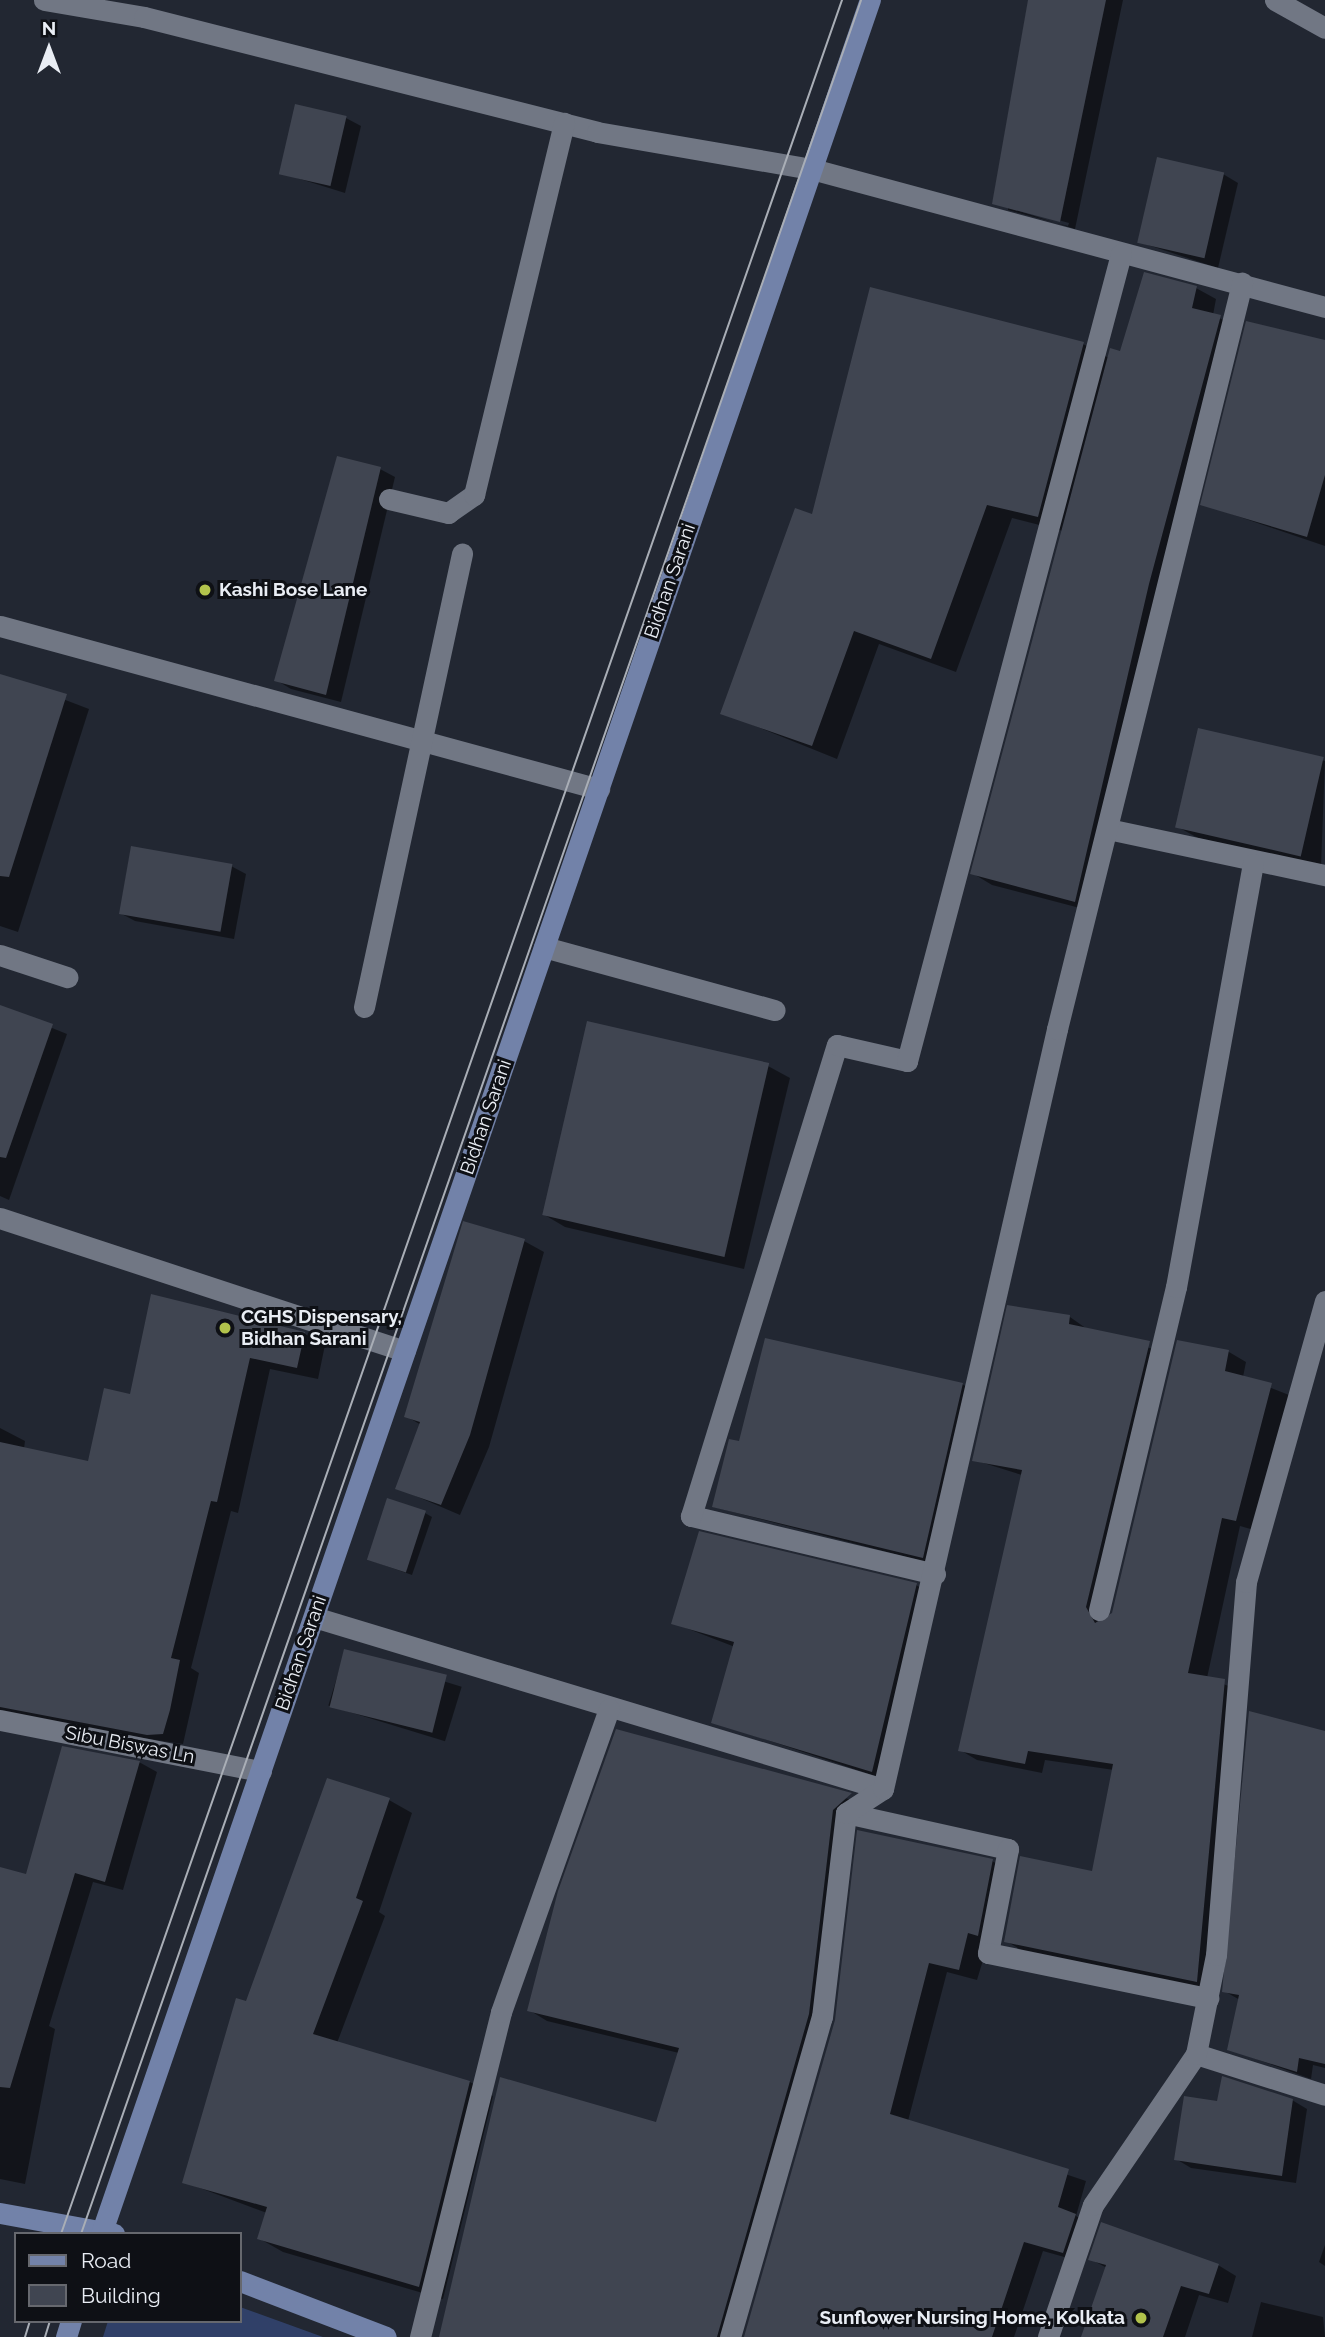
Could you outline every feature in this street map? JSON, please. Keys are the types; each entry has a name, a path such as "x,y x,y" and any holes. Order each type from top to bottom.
{"main road":[{"name":"Bidhan Sarani","path":"106,2232 261,1771 870,0"},
{"path":"0,2213 106,2232"},
{"path":"242,2282 386,2337"}],"street":[{"path":"44,0 144,17 564,123 812,169 1325,307"},
{"path":"1275,0 1325,28"},
{"path":"389,499 448,513 474,495 564,123"},
{"path":"935,1574 691,1516 836,1045 907,1061 1121,254"},
{"path":"846,1813 883,1789 1108,829 1242,283"},
{"path":"364,1007 462,553"},
{"path":"0,626 599,789"},
{"path":"1108,829 1253,864 1325,875"},
{"path":"1099,1610 1176,1287 1253,864"},
{"path":"544,947 775,1010"},
{"path":"0,955 67,976"},
{"path":"0,1219 405,1351"},
{"path":"1048,2337 1093,2205 1196,2054 1208,1998 1239,1708 1246,1582 1325,1301"},
{"path":"314,1617 609,1709 883,1789"},
{"path":"420,2337 501,2012 609,1709"},
{"name":"Sibu Biswas Ln","path":"0,1720 261,1771"},
{"path":"846,1813 1008,1849 988,1953 1208,1998"},
{"path":"730,2337 822,2018 846,1813"},
{"path":"1196,2054 1325,2095"}],"shaded area":[{"path":"242,2308 323,2337 103,2337 107,2323 242,2323"}],"building":[{"path":"1028,0 1106,0 1060,222 992,204"},
{"path":"295,104 347,116 330,186 279,174"},
{"path":"1157,157 1224,173 1204,258 1137,243"},
{"path":"1144,272 1197,286 1192,308 1221,315 1149,584 1075,902 970,874 1110,348 1120,351"},
{"path":"870,287 1084,342 1038,517 987,505 931,659 854,631 812,746 720,714 795,508 812,514"},
{"path":"1246,321 1325,340 1325,475 1307,537 1200,505"},
{"path":"337,456 381,467 326,695 274,681"},
{"path":"0,674 67,694 9,877 0,876"},
{"path":"1198,728 1324,757 1301,856 1175,827"},
{"path":"131,846 232,864 220,932 119,914"},
{"path":"0,1005 53,1024 6,1158 0,1157"},
{"path":"587,1021 769,1063 724,1257 542,1215"},
{"path":"463,1221 525,1239 470,1435 441,1505 395,1489 420,1422 404,1417"},
{"path":"151,1294 305,1332 297,1368 250,1358 217,1502 211,1501 171,1658 180,1660 170,1710 163,1734 147,1735 0,1707 0,1442 88,1461 104,1388 130,1394"},
{"path":"1007,1305 1070,1315 1069,1324 1150,1341 1086,1607 1095,1623 1112,1613 1177,1340 1229,1350 1225,1371 1272,1383 1236,1521 1222,1518 1188,1673 1225,1679 1197,1982 1004,1942 1020,1856 1092,1871 1113,1764 1028,1751 1025,1764 958,1751 1022,1470 972,1461"},
{"path":"765,1338 963,1383 923,1558 712,1507 729,1439 739,1441"},
{"path":"387,1498 426,1511 406,1572 367,1560"},
{"path":"699,1531 917,1583 872,1772 711,1723 734,1642 671,1624"},
{"path":"344,1649 447,1675 432,1733 329,1707"},
{"path":"1249,1711 1325,1731 1325,2064 1299,2058 1297,2072 1227,2050 1239,1995 1222,1992"},
{"path":"616,1729 852,1793 833,1810 809,2014 717,2337 439,2337 500,2077 656,2122 679,2048 527,2011 558,1891"},
{"path":"62,1746 140,1761 105,1882 75,1873 10,2088 0,2087 0,1867 26,1874"},
{"path":"327,1778 390,1798 356,1898 363,1901 313,2034 470,2081 419,2287 257,2239 267,2207 182,2183 236,1998 246,2001"},
{"path":"857,1830 993,1859 978,1936 968,1933 959,1970 929,1963 890,2114 1069,2169 1058,2207 1076,2214 1063,2253 1024,2242 992,2337 744,2337 835,2020"},
{"path":"1222,2076 1293,2099 1282,2176 1174,2160 1184,2096 1217,2101"},
{"path":"1101,2222 1219,2264 1209,2294 1181,2286 1163,2337 1081,2337 1106,2265 1088,2260"}],"tram line":[{"path":"62,2232 842,0"},
{"path":"82,2232 861,0"},
{"path":"25,2337 29,2323"},
{"path":"45,2337 49,2323"}],"place":[{"name":"Kashi Bose Lane","path":"205,590"},
{"name":"CGHS Dispensary, Bidhan Sarani","path":"225,1328"},
{"name":"Sunflower Nursing Home, Kolkata","path":"1141,2318"}]}
